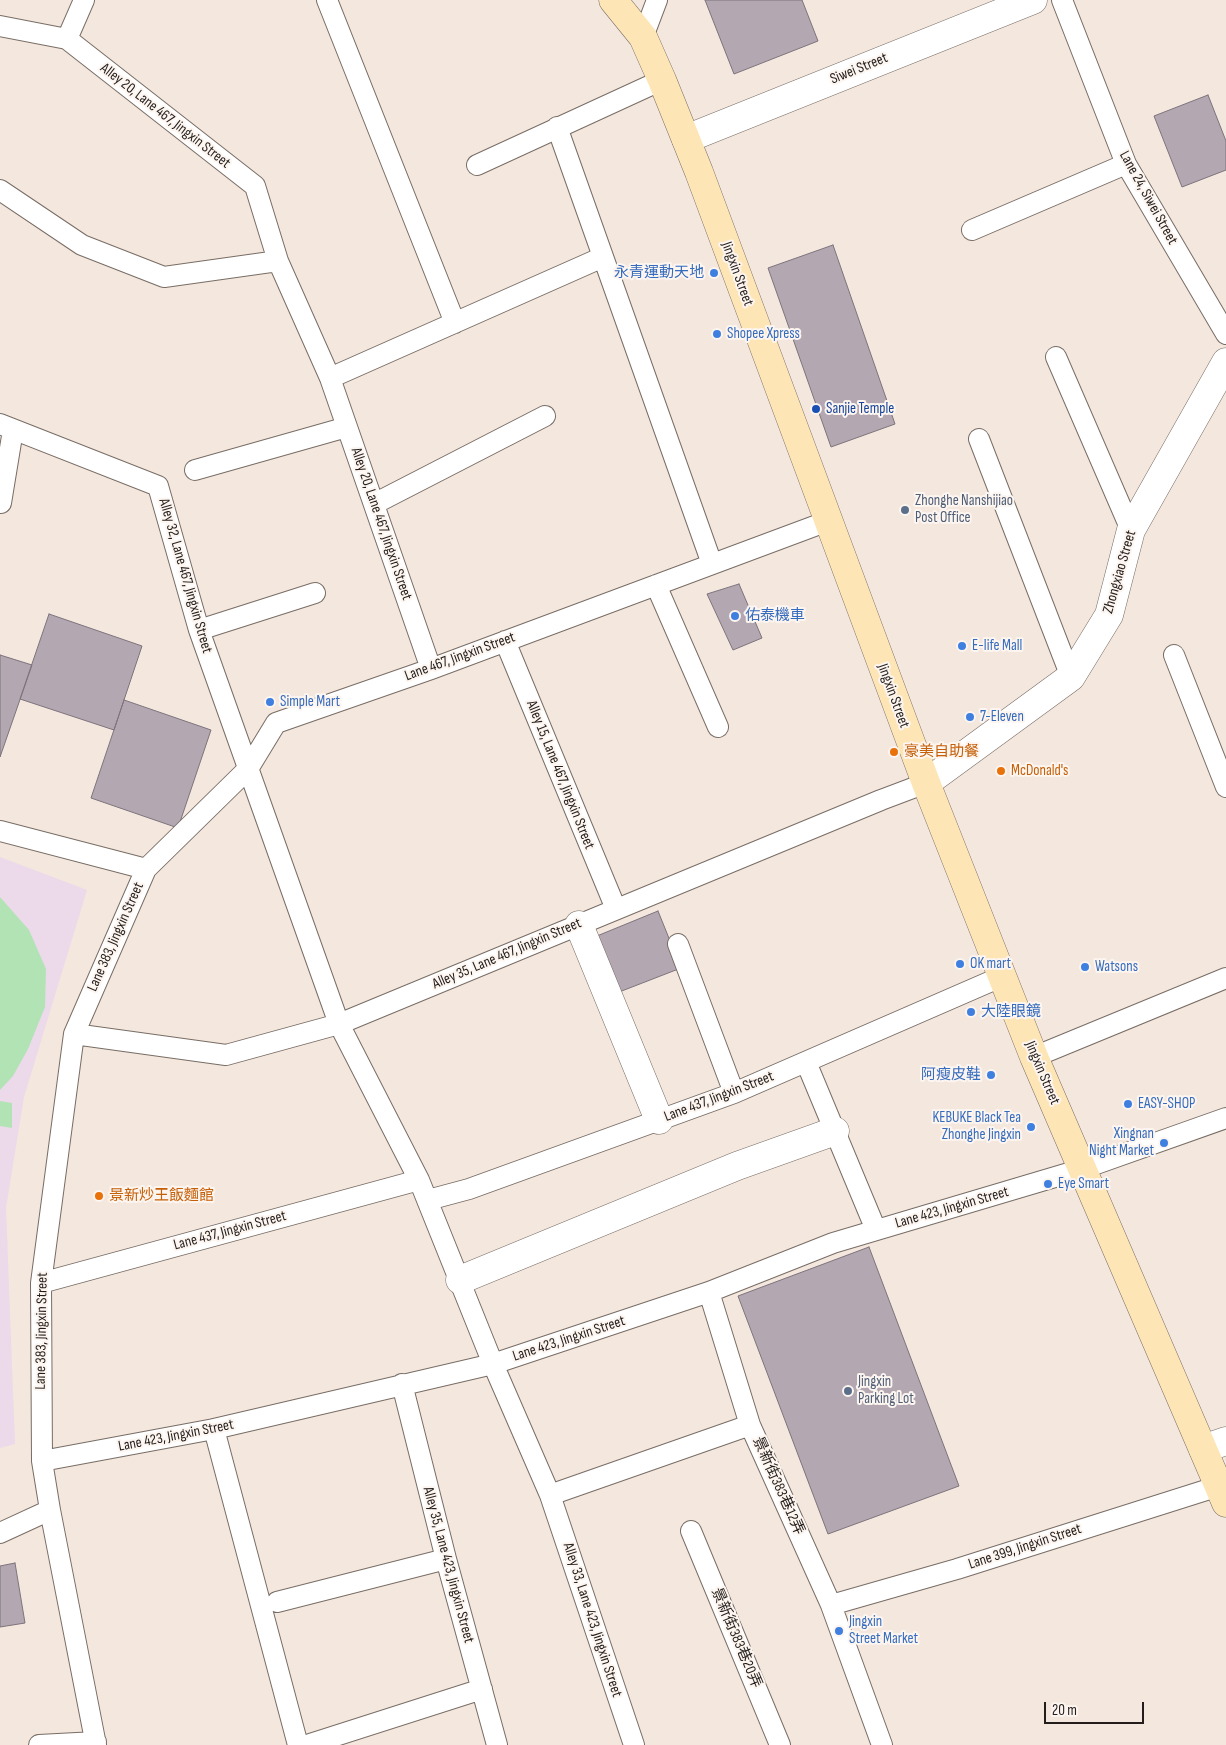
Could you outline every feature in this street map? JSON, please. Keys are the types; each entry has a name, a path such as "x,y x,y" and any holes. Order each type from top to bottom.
{"main road":[{"name":"Jingxin Street","path":"613,0 643,37 686,138 926,783 1034,1057 1082,1169 1215,1445 1223,1495"}],"street":[{"name":"Siwei Street","path":"686,138 1033,0"},
{"name":"Zhongxiao Street","path":"926,783 1071,677 1109,615 1131,530 1226,362"},
{"path":"579,924 659,1120"},
{"path":"460,1280 738,1166 834,1131"}],"lane":[{"path":"67,39 84,0"},
{"path":"327,0 455,322"},
{"path":"643,37 657,0"},
{"name":"Lane 24, Siwei Street","path":"1062,0 1126,164 1226,334"},
{"name":"Alley 20, Lane 467, Jingxin Street","path":"0,26 67,39 255,186 278,261 330,378 432,669"},
{"path":"477,165 662,80"},
{"path":"557,127 712,564"},
{"path":"972,230 1126,164"},
{"path":"0,190 82,245 164,278 278,261"},
{"path":"330,378 603,257"},
{"path":"1056,357 1131,530"},
{"path":"374,504 545,416"},
{"path":"1,503 7,427"},
{"name":"Alley 32, Lane 467, Jingxin Street","path":"7,427 158,486 199,630 339,1024 419,1180"},
{"path":"195,470 347,427"},
{"path":"979,439 1071,677"},
{"name":"Lane 467, Jingxin Street","path":"146,869 248,769 276,723 432,669 828,521"},
{"path":"656,585 718,727"},
{"path":"199,630 315,593"},
{"name":"Alley 15, Lane 467, Jingxin Street","path":"505,641 616,909"},
{"path":"1174,655 1226,786"},
{"name":"Alley 35, Lane 467, Jingxin Street","path":"74,1034 226,1055 339,1024 926,783"},
{"path":"0,831 146,869"},
{"name":"Lane 383, Jingxin Street","path":"96,1744 42,1462 41,1283 74,1034 146,869"},
{"path":"678,944 734,1093"},
{"name":"Lane 437, Jingxin Street","path":"428,1200 469,1189 734,1093 1003,976"},
{"path":"1034,1057 1226,978"},
{"path":"806,1062 876,1230"},
{"name":"Lane 423, Jingxin Street","path":"42,1462 214,1429 493,1364 709,1292 833,1243 1082,1169 1226,1118"},
{"name":"Lane 437, Jingxin Street","path":"41,1283 419,1180"},
{"name":"Alley 33, Lane 423, Jingxin Street","path":"419,1180 493,1364 550,1495 634,1745"},
{"path":"709,1292 750,1425"},
{"name":"Alley 35, Lane 423, Jingxin Street","path":"402,1384 446,1559 497,1745"},
{"name":"景新街383巷12弄","path":"550,1495 750,1425 831,1605 882,1745"},
{"path":"214,1429 298,1745"},
{"name":"Lane 399, Jingxin Street","path":"831,1605 1223,1495"},
{"path":"0,1533 50,1510"},
{"name":"景新街383巷20弄","path":"691,1531 780,1745"},
{"path":"277,1602 446,1559"},
{"path":"307,1745 482,1689"},
{"path":"39,1745 96,1744"}],"shaded area":[{"path":"0,857 87,890 24,1097 6,1208 15,1444 0,1448"}],"green space":[{"path":"0,897 29,930 46,969 45,1007 28,1049 13,1076 0,1090"},
{"path":"0,1101 12,1103 12,1128 0,1126"}],"building":[{"path":"705,0 802,0 818,41 734,74"},
{"path":"1208,95 1226,141 1226,170 1182,187 1154,116"},
{"path":"833,245 895,424 831,447 768,268"},
{"name":"佑泰機車","path":"739,584 762,638 733,650 707,594"},
{"path":"49,614 142,646 114,730 20,699"},
{"path":"0,655 32,665 0,757"},
{"path":"124,700 211,730 178,828 91,798"},
{"path":"658,911 681,968 614,994 592,938"},
{"name":"Jingxin Parking Lot","path":"869,1247 959,1486 828,1534 738,1296"},
{"path":"15,1563 25,1623 0,1627 0,1566"}],"place":[{"name":"永青運動天地","path":"714,273"},
{"name":"Shopee Xpress","path":"717,334"},
{"name":"Sanjie Temple","path":"816,409"},
{"name":"Zhonghe Nanshijiao Post Office","path":"905,510"},
{"name":"佑泰機車","path":"735,616"},
{"name":"E-life Mall","path":"962,646"},
{"name":"Simple Mart","path":"270,702"},
{"name":"7-Eleven","path":"970,717"},
{"name":"豪美自助餐","path":"894,752"},
{"name":"McDonald's","path":"1001,771"},
{"name":"OK mart","path":"960,964"},
{"name":"Watsons","path":"1085,967"},
{"name":"大陸眼鏡","path":"971,1012"},
{"name":"阿瘦皮鞋","path":"991,1075"},
{"name":"EASY-SHOP","path":"1128,1104"},
{"name":"KEBUKE Black Tea Zhonghe Jingxin","path":"1031,1127"},
{"name":"Xingnan Night Market","path":"1164,1143"},
{"name":"Eye Smart","path":"1048,1184"},
{"name":"景新炒王飯麵館","path":"99,1196"},
{"name":"Jingxin Parking Lot","path":"848,1391"},
{"name":"Jingxin Street Market","path":"839,1631"}]}
